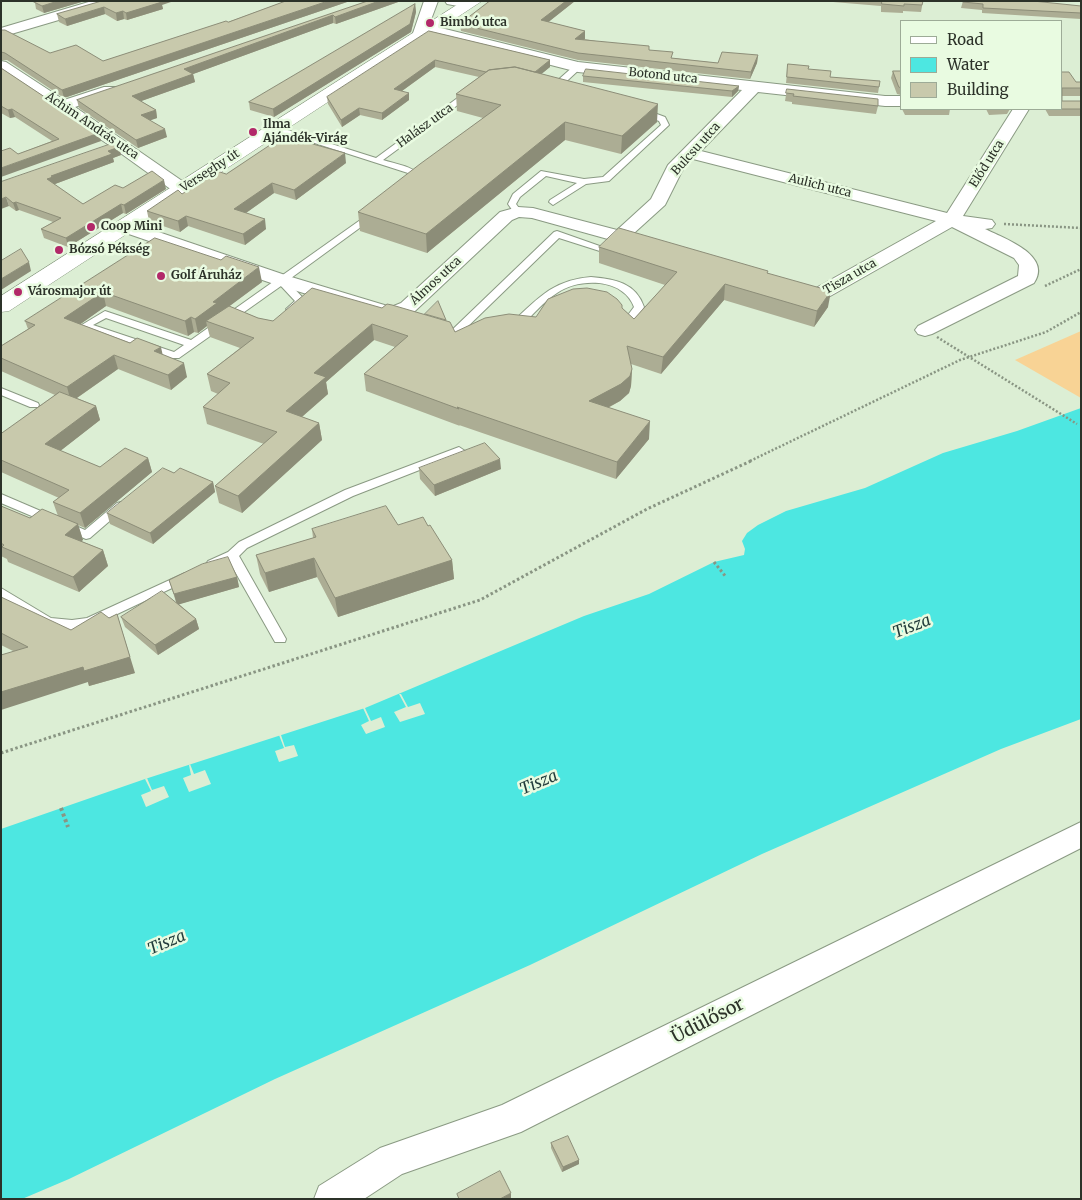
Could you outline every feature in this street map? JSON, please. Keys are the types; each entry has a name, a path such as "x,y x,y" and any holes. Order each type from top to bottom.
{"main road":[{"name":"Verseghy út","path":"1,306 425,33 465,2"}],"street":[{"path":"1,33 108,1"},
{"path":"425,33 427,8 431,1"},
{"name":"Botond utca","path":"425,33 578,67 885,101 900,101"},
{"name":"Áchim András utca","path":"1,65 118,143 182,189"},
{"path":"10,88 27,82"},
{"path":"63,106 128,84"},
{"name":"Bulcsu utca","path":"621,236 659,201 674,170 689,152 755,86"},
{"name":"Előd utca","path":"952,220 1020,110"},
{"path":"100,150 118,143"},
{"name":"Aulich utca","path":"689,152 952,220"},
{"path":"512,214 533,213 659,248"},
{"name":"Álmos utca","path":"126,227 281,280 399,317 512,214"},
{"path":"952,220 986,224"},
{"path":"931,333 1027,279 1028,265 1020,254 952,220"},
{"name":"Tisza utca","path":"781,284 818,296 952,220"},
{"name":"Üdülősor","path":"332,1199 392,1160 510,1120 1081,834"}],"lane":[{"path":"562,92 549,89 578,67"},
{"name":"Halász utca","path":"377,161 476,89"},
{"path":"512,214 512,204 516,196 544,173 584,182 606,179 665,125 662,119 634,110"},
{"name":"Halász utca","path":"276,129 411,171 417,176 415,182 408,188"},
{"path":"553,202 584,182"},
{"path":"192,344 105,314 85,326 175,356 335,244 378,210"},
{"path":"429,327 460,335 557,234 606,250"},
{"path":"281,280 302,301 286,313"},
{"path":"499,327 516,325 554,290 572,282 592,281 611,283 630,290 636,297 639,307 627,323"},
{"path":"1,390 34,405"},
{"path":"1,592 48,622 72,625 90,622 232,555 243,545 348,493 459,451"},
{"path":"1,498 86,535 128,500"},
{"path":"232,555 280,638"}],"path":[{"path":"1028,224 1081,228"},
{"path":"1,753 480,600 647,509 838,420 960,360 1046,332 1081,312"},
{"path":"931,333 1077,424"},
{"path":"714,562 726,577"},
{"path":"61,808 68,827"}],"shaded area":[{"path":"1081,331 1081,398 1015,360"}],"water":[{"name":"Tisza","path":"1081,408 1081,719 1001,749 762,854 530,965 275,1079 69,1179 22,1199 1,1199 1,829 145,779 365,708 584,616 649,594 714,562 744,555 745,549 742,541 747,533 758,525 786,511 865,488 943,453 1017,431"}],"pier":[{"path":"399,694 401,694 408,707 420,703 425,714 400,722 394,712 406,707"},
{"path":"363,708 365,708 371,721 381,717 385,727 366,734 361,725 369,721"},
{"path":"279,735 281,735 285,747 294,745 298,756 279,762 275,751 284,748"},
{"path":"190,764 194,774 205,770 211,784 189,792 183,778 191,775"},
{"path":"147,778 152,790 164,786 169,797 146,807 141,795 151,791 145,779"}],"building":[{"path":"35,1 58,1 42,6"},
{"path":"102,1 162,2 126,13 123,11 116,13 104,7 65,19 57,14"},
{"path":"286,1 328,1 62,90 1,52 1,30 5,30 50,53 76,45 103,61 226,21 228,22"},
{"path":"368,1 379,1 335,17 333,15 184,69 193,74 132,96 156,110 141,115 165,129 136,140 77,100"},
{"path":"490,1 566,1 541,20 585,31 575,39 649,46 649,50 673,52 671,58 718,63 722,52 758,55 751,72 578,53 460,24"},
{"path":"882,1 923,1 922,5 904,4 904,6 882,4"},
{"path":"963,1 1033,1 1081,6 1081,13 983,8 983,4"},
{"path":"415,4 410,24 273,109 249,102"},
{"path":"429,31 550,60 535,72 515,67 486,72 435,60 394,89 409,93 382,113 359,108 341,120 327,97"},
{"path":"788,64 809,66 808,69 831,71 830,77 880,81 879,87 787,77"},
{"path":"515,67 658,104 622,136 565,122 426,234 358,212 501,105 456,94 489,70"},
{"path":"1,68 99,133 1,168 1,151 10,148 18,154 59,139 12,109 8,110 1,106"},
{"path":"586,69 739,86 732,91 583,76"},
{"path":"893,71 900,71 899,87"},
{"path":"1062,72 1069,72 1076,82 1081,82 1081,88 1062,88"},
{"path":"787,89 878,99 878,106 793,96 794,94 786,93"},
{"path":"1062,101 1081,101 1081,109 1062,109"},
{"path":"284,136 345,153 294,190 272,183 234,209 265,219 243,234 186,216 178,221 147,211 178,190 182,194 217,171 226,174"},
{"path":"114,143 119,147 108,151 112,154 47,179 83,204 115,185 123,188 152,171 164,180 66,238 41,229 61,218 16,202 13,203 6,197 1,199 1,182"},
{"path":"619,228 831,291 817,311 725,284 663,357 627,346 632,369 630,376 621,384 589,401 650,421 617,462 457,407 459,409 364,374 408,336 372,324 314,373 326,377 286,411 319,423 238,496 215,486 277,432 203,407 230,383 207,374 254,338 206,321 229,306 258,318 273,321 312,288 382,308 387,304 392,305 450,322 455,332 485,318 509,314 536,317 548,299 573,289 587,288 607,292 617,299 622,308 634,319 677,272 599,247"},
{"path":"155,238 221,260 226,256 259,267 213,302 217,303 195,319 191,317 185,321 103,292 64,318 130,343 137,338 161,347 154,351 184,363 168,375 114,355 67,387 1,358 1,346 35,325 25,321"},
{"path":"21,249 29,262 1,279 1,261"},
{"path":"438,301 446,320 425,314"},
{"path":"60,392 96,406 45,444 100,467 125,448 148,458 80,513 53,502 69,490 1,460 1,434"},
{"path":"485,443 500,459 434,485 419,468"},
{"path":"163,468 174,473 180,468 213,482 150,533 107,513"},
{"path":"1,506 30,518 42,509 78,524 65,535 103,550 73,577 2,547 4,545 1,543"},
{"path":"386,506 398,525 423,517 452,560 335,598 314,558 265,573 256,555 316,537 312,529"},
{"path":"228,557 237,577 174,594 169,580 202,564"},
{"path":"162,591 196,619 155,645 121,617"},
{"path":"1,597 71,630 101,612 109,618 117,614 130,657 84,671 83,667 1,692 1,655 28,647 1,633"},
{"path":"568,1136 579,1160 563,1167 551,1143"},
{"path":"500,1171 511,1193 500,1199 459,1199 457,1194"}],"place":[{"name":"Bimbó utca","path":"430,23"},
{"name":"Ilma Ajándék-Virág","path":"253,132"},
{"name":"Coop Mini","path":"91,227"},
{"name":"Bózsó Pékség","path":"59,250"},
{"name":"Golf Áruház","path":"161,276"},
{"name":"Városmajor út","path":"18,292"}]}
